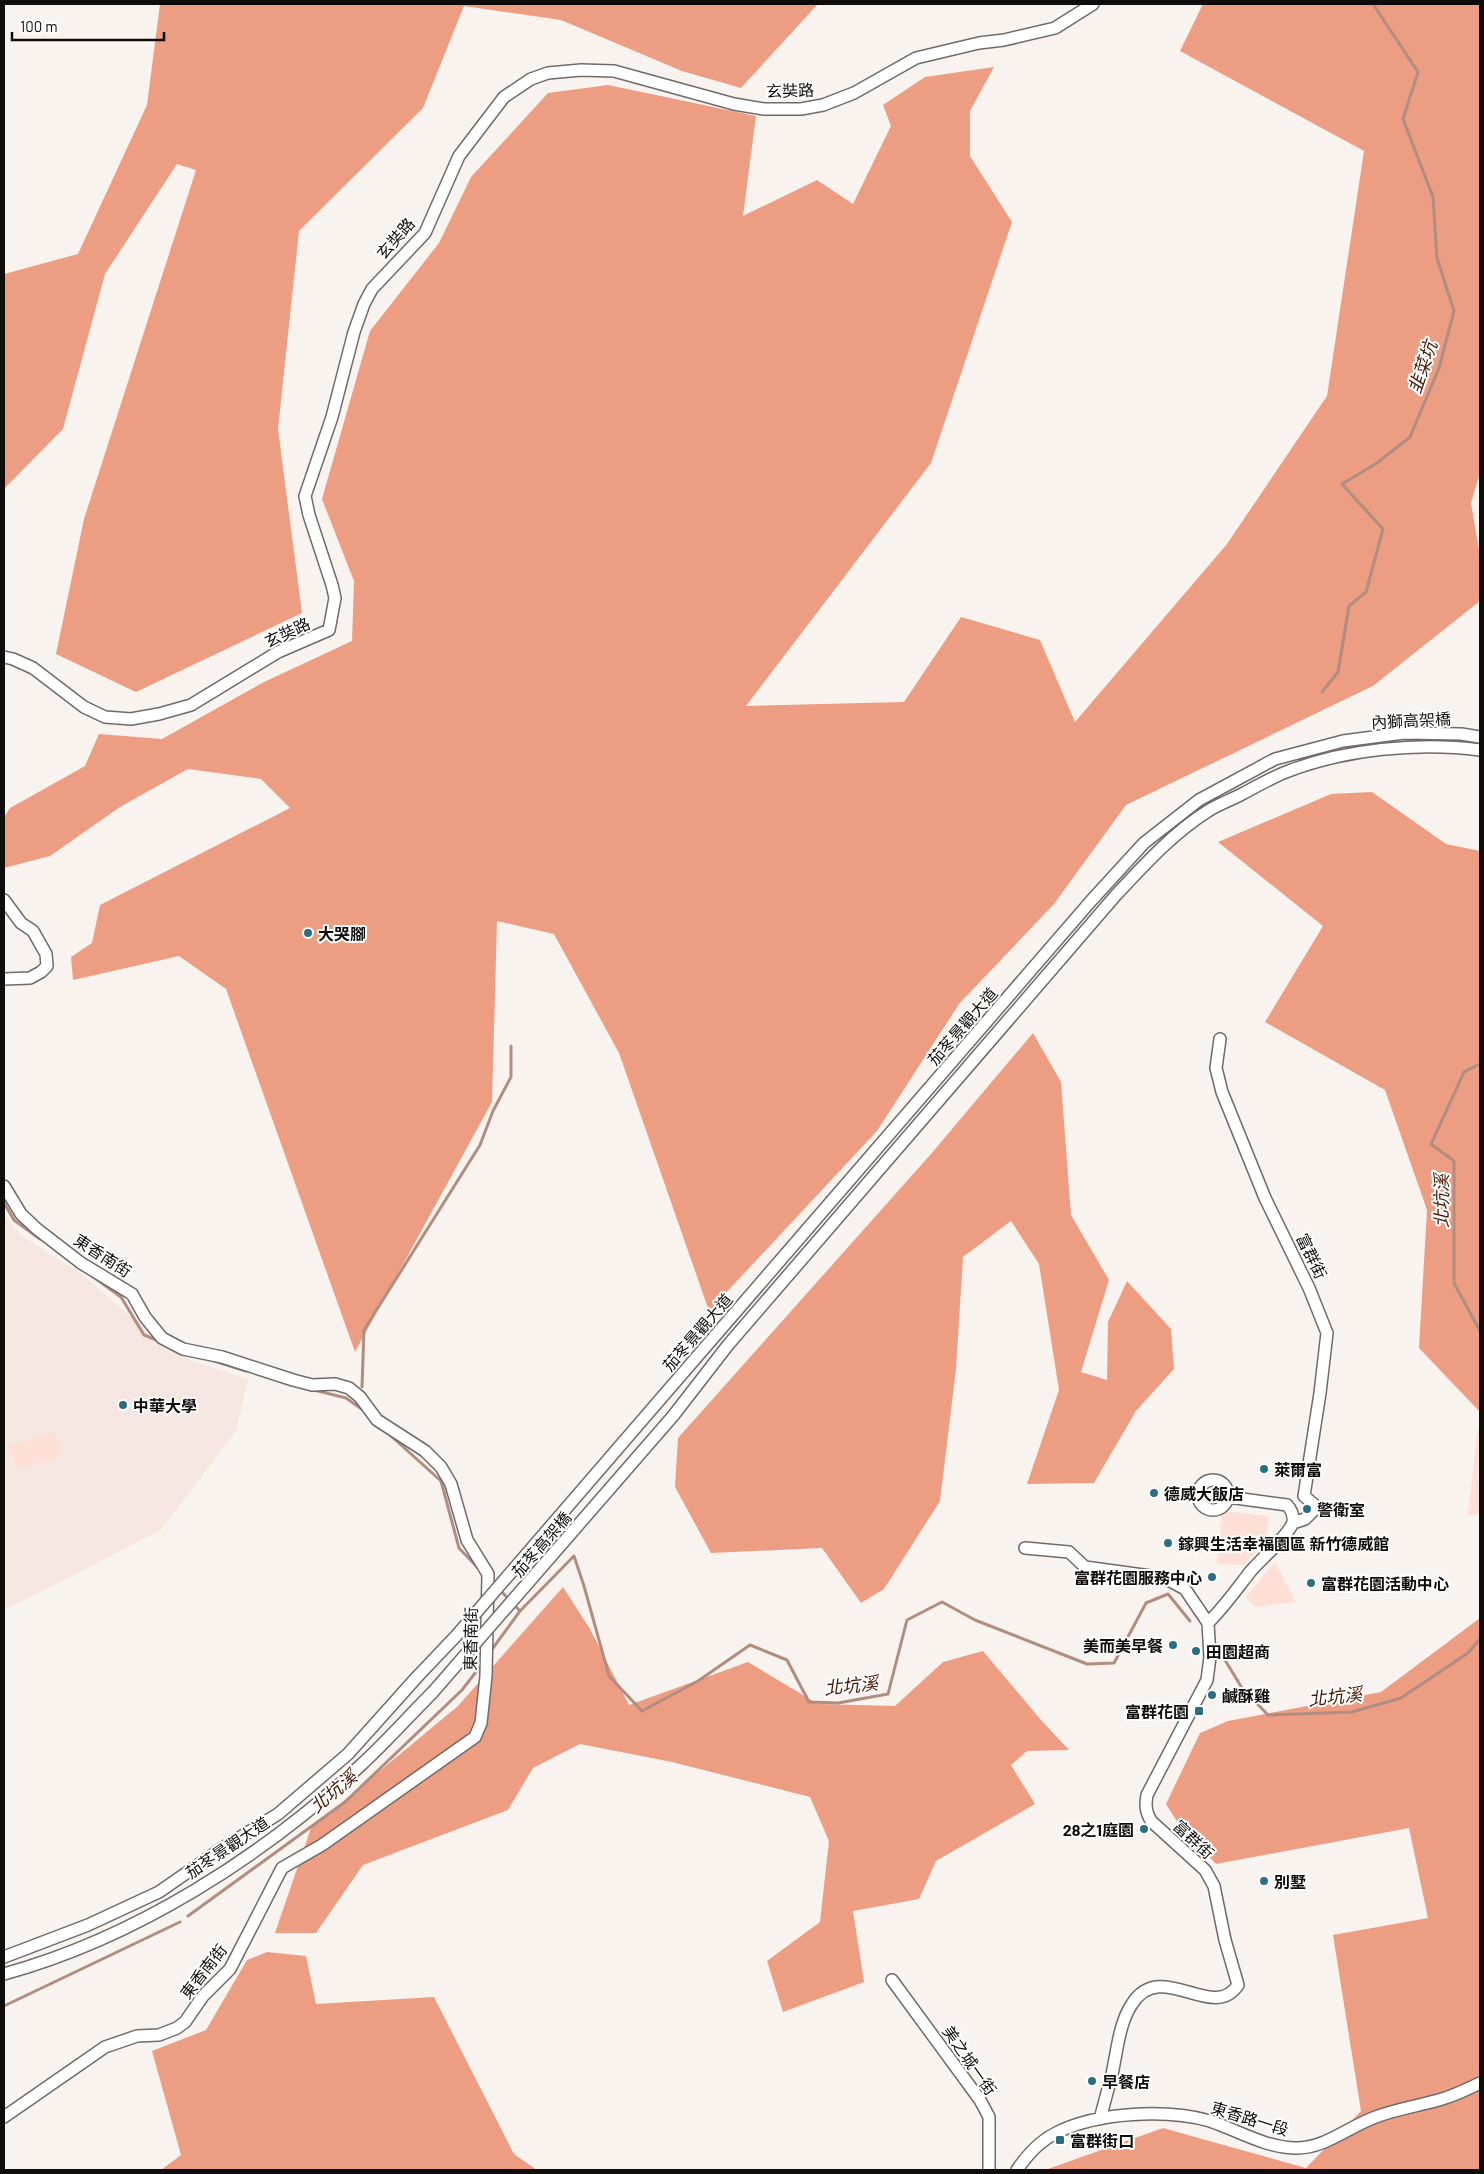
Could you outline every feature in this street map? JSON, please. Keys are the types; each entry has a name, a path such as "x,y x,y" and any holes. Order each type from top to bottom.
{"street":[{"name":"玄奘路","path":"4,657 33,668 84,707 105,716 131,719 160,714 191,705 278,652 329,630 334,598 332,585 309,516 305,496 332,417 364,304 372,289 425,232 459,156 504,97 531,79 548,73 581,70 614,71 734,104 764,109 801,109 823,105 854,93 916,58 978,43 1004,40 1055,28 1093,4"},
{"name":"內獅高架橋","path":"1343,741 1404,733 1461,734 1480,737"},
{"name":"茄苳景觀大道","path":"658,1403 1090,902 1144,844 1199,800 1246,773 1275,759 1343,741"},
{"name":"內獅高架橋","path":"1346,756 1407,747 1480,750"},
{"name":"茄苳景觀大道","path":"673,1416 734,1338 1149,860 1208,810 1286,772 1322,760 1346,756"},
{"path":"4,900 21,923 33,931 46,954 47,966 42,972 30,978 4,979"},
{"name":"富群街","path":"1220,1039 1216,1068 1222,1092 1265,1198 1310,1288 1327,1333 1304,1496"},
{"name":"東香南街","path":"4,1186 21,1214 37,1229 81,1263 132,1294 145,1317 162,1338 188,1351 222,1357 293,1380 312,1385 335,1384 349,1388 360,1397 377,1420 425,1451 441,1467 451,1484 467,1540 488,1574 486,1676 481,1723 475,1737 322,1845 282,1868 230,1969 203,1996 185,2022 177,2028 159,2035 137,2036 105,2047 4,2117"},
{"name":"茄苳高架橋","path":"417,1678 456,1636 658,1403"},
{"name":"茄苳高架橋","path":"433,1692 673,1416"},
{"path":"1291,1510 1304,1496 1317,1507 1305,1519 1292,1523"},
{"path":"1025,1548 1069,1552 1085,1567 1166,1578 1185,1589 1208,1623 1226,1605 1251,1571 1287,1532 1292,1523 1291,1510 1287,1505 1228,1497"},
{"name":"富群街","path":"1100,2119 1119,2038 1128,2010 1138,1995 1147,1990 1163,1986 1212,1998 1224,1997 1233,1994 1238,1985 1224,1940 1214,1886 1205,1870 1151,1821 1146,1812 1147,1795 1207,1680 1210,1657 1208,1623"},
{"name":"茄苳景觀大道","path":"4,1957 88,1925 158,1892 218,1851 278,1814 348,1754 417,1678"},
{"name":"茄苳景觀大道","path":"4,1974 96,1942 164,1908 236,1863 278,1834 360,1765 433,1692"},
{"name":"美之城一街","path":"892,1980 980,2100 989,2117 989,2170"},
{"name":"東香路一段","path":"1017,2170 1023,2160 1039,2144 1056,2132 1080,2123 1100,2119 1180,2114 1210,2122 1277,2146 1296,2148 1329,2140 1371,2118 1442,2099 1480,2083"}],"shaded area":[{"path":"160,4 818,4 741,88 682,71 561,20 464,6 423,108 299,231 278,429 302,613 136,692 56,654 84,519 196,170 177,164 105,274 63,429 4,489 4,274 78,254 147,105"},
{"path":"1203,4 1480,4 1480,473 1471,503 1480,555 1480,601 1373,686 1126,805 1054,904 959,1004 877,1131 709,1311 619,1053 554,934 497,921 492,1102 355,1352 226,989 179,956 73,980 71,957 92,943 100,905 290,808 261,779 188,769 120,807 50,856 4,868 4,817 10,808 85,766 99,734 162,739 264,682 352,641 354,581 322,499 370,331 439,243 471,177 548,93 608,85 756,116 743,216 817,180 853,204 891,126 883,105 925,77 994,67 970,111 970,156 1012,222 931,463 746,706 904,702 961,617 1040,640 1075,722 1227,544 1327,396 1364,151 1180,51"},
{"path":"1372,792 1446,844 1480,851 1480,1412 1419,1348 1427,1210 1385,1090 1265,1022 1323,926 1218,842 1331,794"},
{"path":"1033,1033 1061,1082 1071,1215 1109,1280 1081,1372 1107,1380 1108,1322 1127,1281 1171,1329 1174,1369 1136,1411 1094,1483 1027,1484 1059,1390 1039,1264 1011,1221 963,1257 956,1369 940,1501 884,1589 861,1603 822,1548 711,1553 675,1487 678,1438 931,1154"},
{"name":"中華大學","path":"4,1215 22,1236 84,1276 160,1342 192,1361 248,1379 236,1431 160,1531 4,1610"},
{"path":"1478,1427 1480,1430 1480,1514 1468,1515"},
{"path":"55,1433 61,1457 17,1469 10,1445"},
{"path":"1222,1511 1269,1516 1266,1541 1243,1565 1217,1564"},
{"path":"1275,1562 1296,1602 1255,1607 1246,1597"},
{"path":"563,1587 590,1629 629,1705 748,1662 818,1704 895,1706 943,1662 983,1651 1069,1750 1027,1751 1011,1765 1035,1804 936,1861 919,1899 853,1911 864,1982 783,2012 767,1961 820,1922 829,1841 810,1797 672,1762 580,1744 533,1768 508,1810 363,1865 316,1933 275,1933 311,1828 458,1706"},
{"path":"1480,1618 1480,2170 1045,2170 1163,2128 1306,2168 1361,2111 1333,1935 1428,1918 1409,1828 1216,1864 1178,1823 1166,1804 1200,1733 1228,1721 1381,1692"},
{"path":"267,1952 306,1956 316,2004 434,1997 514,2154 537,2170 161,2170 181,2155 152,2051 206,2030 247,1960"}],"waterway":[{"name":"韭菜坑","path":"1322,692 1338,672 1349,606 1366,592 1383,529 1342,484 1377,463 1410,437 1439,368 1454,311 1437,258 1433,197 1403,119 1418,72 1373,4"},
{"path":"362,1387 364,1330 480,1145 493,1111 511,1077 511,1046"},
{"name":"北坑溪","path":"1480,1064 1464,1072 1431,1144 1454,1161 1454,1283 1480,1331"},
{"path":"4,1203 14,1220 40,1239"},
{"path":"92,1276 121,1297 144,1335 159,1341"},
{"path":"211,1360 246,1371"},
{"path":"310,1389 346,1398 363,1410"},
{"path":"390,1435 441,1481 459,1548 478,1568"},
{"name":"北坑溪","path":"493,1648 520,1611 574,1556 609,1676 642,1711 698,1681 750,1645 787,1660 809,1702 838,1703 888,1694 907,1620 942,1602 975,1620 1087,1664 1114,1663 1146,1603 1168,1594 1190,1621"},
{"path":"499,1589 520,1611"},
{"name":"北坑溪","path":"1214,1642 1242,1688 1268,1715 1352,1712 1401,1698 1468,1653 1480,1639"},
{"name":"北坑溪","path":"188,1916 345,1802 462,1690 479,1668"},
{"name":"北坑溪","path":"4,2006 180,1922"}],"place":[{"name":"大哭腳","path":"308,933"},
{"name":"中華大學","path":"123,1405"},
{"name":"萊爾富","path":"1264,1469"},
{"name":"德威大飯店","path":"1154,1493"},
{"name":"警衛室","path":"1307,1509"},
{"name":"鎵興生活幸福園區 新竹德威館","path":"1168,1543"},
{"name":"富群花園服務中心","path":"1212,1577"},
{"name":"富群花園活動中心","path":"1311,1583"},
{"name":"美而美早餐","path":"1173,1645"},
{"name":"田園超商","path":"1196,1651"},
{"name":"鹹酥雞","path":"1212,1695"},
{"name":"富群花園","path":"1199,1711"},
{"name":"28之1庭園","path":"1144,1829"},
{"name":"別墅","path":"1264,1881"},
{"name":"早餐店","path":"1092,2081"},
{"name":"富群街口","path":"1060,2140"}]}
